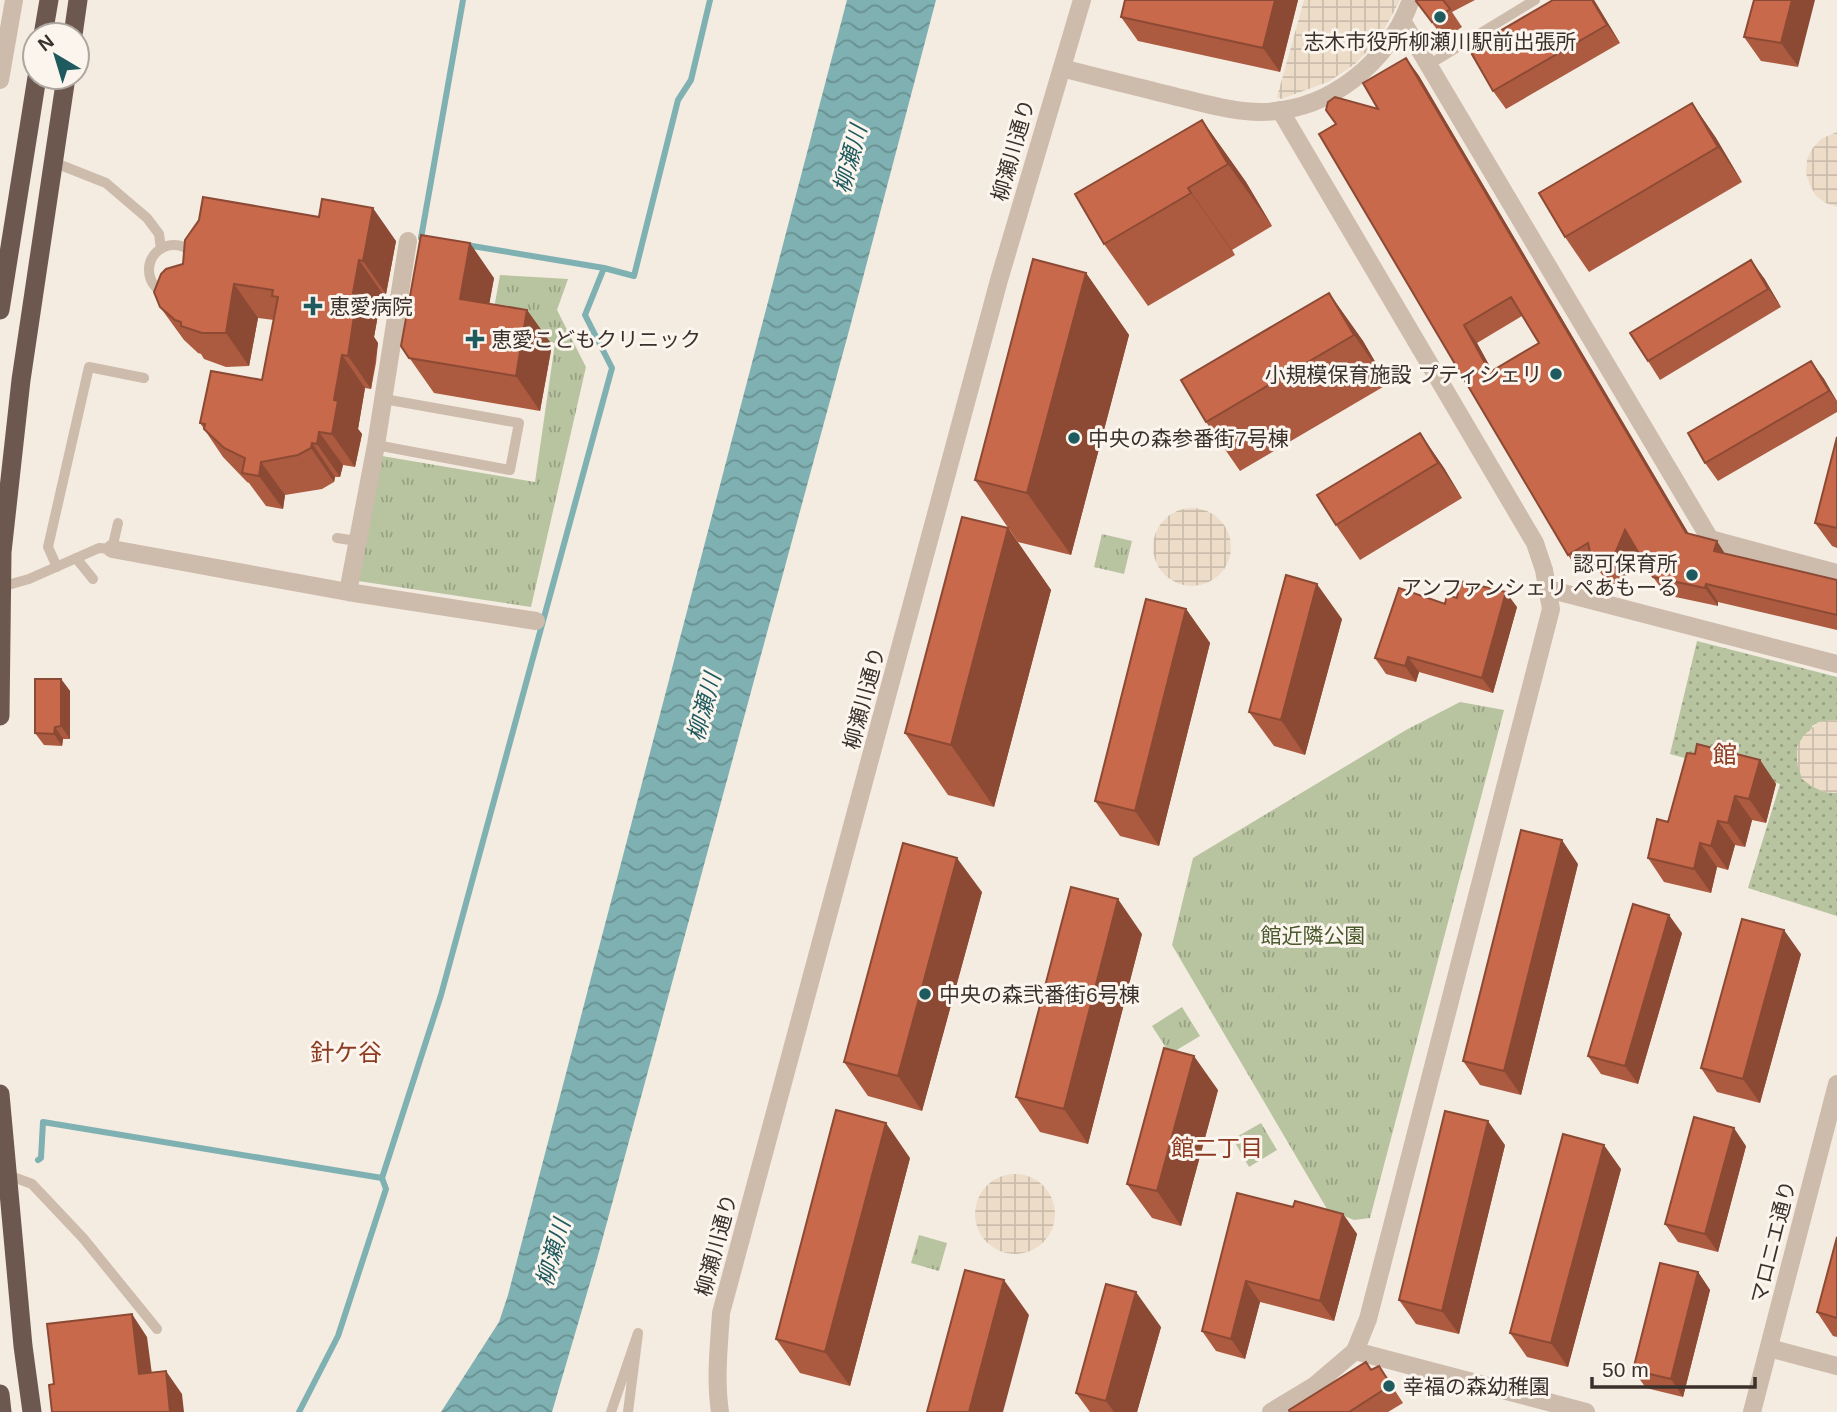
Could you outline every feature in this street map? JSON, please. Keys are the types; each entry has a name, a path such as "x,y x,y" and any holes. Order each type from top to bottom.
{"highway":[{"path":"45,21 49,0"},
{"path":"75,21 78,0"},
{"path":"0,310 35,91"},
{"path":"0,716 2,552 21,380 64,91"},
{"path":"0,1094 23,1346 32,1412"}],"street":[{"name":"柳瀬川通り","path":"720,1412 718,1359 721,1313 999,280 1082,0"},
{"path":"1062,68 1222,108 1261,112 1280,110 1327,96 1354,79 1384,51 1403,22 1411,0"},
{"path":"0,80 9,6"},
{"path":"1403,22 1710,539 1837,573"},
{"path":"1271,1412 1314,1387 1355,1351 1368,1319 1551,609 1535,543 1280,110"},
{"path":"348,592 384,399 408,241"},
{"path":"112,549 348,592 537,621"},
{"path":"1548,589 1837,664"},
{"name":"マロニエ通り","path":"1752,1412 1837,1084"},
{"path":"1769,1348 1837,1366"},
{"path":"1355,1351 1586,1412"}],"lane":[{"path":"1430,64 1535,0"},
{"path":"53,162 106,183 147,218 159,234 161,248"},
{"path":"178,246 193,254 198,270 197,279 186,292 169,295 161,292 151,281 149,266 161,248 178,246"},
{"path":"57,567 48,547 89,367 144,381 147,365"},
{"path":"376,445 510,470 519,423 384,399"},
{"path":"1,587 29,579 99,548 112,549 118,523"},
{"path":"337,538 357,541"},
{"path":"76,558 93,579"},
{"path":"8,1175 32,1184 83,1238 157,1329"},
{"path":"611,1412 638,1333 628,1412"}],"green space":[{"path":"500,275 568,279 557,310 586,367 531,607 358,581 382,456 535,482 555,343 490,331"},
{"path":"1102,534 1132,541 1124,574 1094,567"},
{"path":"1697,641 1837,677 1837,720 1819,722 1812,726 1810,785 1824,792 1837,793 1837,916 1748,888 1780,784 1670,754"},
{"name":"館近隣公園","path":"1460,702 1504,710 1370,1218 1354,1220 1327,1209 1172,945 1193,858 1406,730"},
{"path":"1182,1007 1200,1036 1170,1054 1152,1026"},
{"path":"1261,1123 1277,1150 1249,1167 1233,1139"},
{"path":"919,1235 947,1243 939,1271 911,1263"}],"shaded area":[{"path":"1304,0 1400,0 1379,39 1355,64 1328,82 1281,99 1277,97"},
{"path":"1837,132 1837,207 1816,196 1806,173 1807,160 1812,149 1821,139"},
{"path":"1192,508 1207,511 1219,520 1228,532 1231,547 1228,562 1219,574 1207,583 1192,586 1177,583 1165,574 1156,562 1153,547 1156,532 1165,520 1177,511"},
{"path":"1837,720 1837,793 1824,792 1802,779 1797,763 1797,747 1803,736 1819,722"},
{"path":"1015,1174 1030,1177 1043,1186 1052,1199 1055,1214 1052,1229 1043,1242 1030,1251 1015,1254 1000,1251 987,1242 978,1229 975,1214 978,1199 987,1186 1000,1177"}],"water":[{"name":"柳瀬川","path":"847,0 936,0 597,1259 552,1412 441,1412 499,1322 508,1295"}],"building":[{"path":"1125,0 1275,0 1263,48 1121,17"},
{"path":"1417,0 1443,0 1450,9 1432,22"},
{"path":"1553,0 1592,0 1607,25 1493,91 1469,49"},
{"path":"1754,0 1792,0 1781,43 1744,37"},
{"path":"1406,58 1686,533 1717,541 1714,551 1837,580 1837,615 1706,584 1705,588 1653,577 1625,530 1611,563 1605,566 1598,566 1592,561 1588,543 1568,555 1319,134 1336,124 1326,110 1328,102 1335,97 1378,109 1363,83","holes":["1511,297 1539,343 1490,372 1464,325"]},
{"path":"1692,103 1718,147 1565,237 1539,193"},
{"path":"1202,120 1228,164 1188,188 1191,193 1104,244 1075,194"},
{"path":"203,197 319,217 322,199 373,208 363,261 359,260 350,309 355,309 348,356 342,355 334,400 338,401 332,434 319,432 317,444 312,443 311,448 298,455 261,462 259,476 242,473 245,458 224,448 204,429 205,424 200,423 211,371 262,380 278,297 272,296 273,290 234,284 226,333 202,333 181,326 181,322 160,307 154,292 161,274 166,269 183,264 185,240 199,220"},
{"path":"421,235 470,243 460,299 527,310 516,376 409,358 401,346"},
{"path":"1033,259 1086,273 1027,493 975,480"},
{"path":"1751,260 1768,289 1648,361 1630,333"},
{"path":"1329,293 1354,335 1206,422 1181,380"},
{"path":"1811,361 1829,391 1705,463 1688,433"},
{"path":"1420,433 1438,463 1336,525 1317,495"},
{"path":"1837,437 1837,528 1815,523"},
{"path":"962,517 1008,528 951,745 905,733"},
{"path":"1286,575 1317,584 1281,720 1249,712"},
{"path":"1460,581 1506,592 1482,678 1408,657 1405,666 1375,658 1399,588 1445,604 1447,595 1457,598"},
{"path":"1146,599 1186,609 1135,811 1095,801"},
{"path":"35,679 61,679 61,726 55,727 54,734 35,733"},
{"path":"1697,744 1760,760 1749,799 1735,796 1728,823 1718,821 1711,846 1700,843 1694,869 1648,858 1657,819 1668,822 1687,753 1695,754"},
{"path":"1521,830 1562,840 1504,1071 1463,1061"},
{"path":"903,843 957,858 898,1076 844,1062"},
{"path":"1071,887 1118,899 1064,1109 1016,1097"},
{"path":"1633,904 1669,915 1625,1066 1588,1056"},
{"path":"1742,919 1784,930 1743,1079 1701,1068"},
{"path":"1164,1048 1194,1056 1157,1191 1127,1184"},
{"path":"836,1110 886,1123 825,1352 776,1339"},
{"path":"1445,1111 1488,1121 1442,1311 1399,1300"},
{"path":"1694,1117 1734,1128 1705,1234 1665,1224"},
{"path":"1563,1134 1604,1145 1551,1343 1510,1333"},
{"path":"1237,1193 1293,1207 1295,1201 1343,1214 1320,1301 1246,1281 1231,1339 1202,1331"},
{"path":"1837,1237 1837,1318 1817,1312"},
{"path":"1660,1263 1698,1272 1671,1379 1633,1370"},
{"path":"965,1270 1004,1280 969,1412 927,1412"},
{"path":"1106,1284 1136,1292 1106,1401 1076,1393"},
{"path":"132,1314 139,1374 166,1371 170,1412 52,1412 49,1385 54,1384 47,1324"},
{"path":"1366,1362 1371,1370 1379,1366 1391,1385 1349,1412 1290,1412 1289,1410"}],"waterway":[{"path":"424,238 421,238 463,0"},
{"path":"604,268 634,276 678,100 691,80 710,0"},
{"path":"38,1160 41,1158 43,1122 382,1178 441,995 612,368 585,315 604,268 466,245"},
{"path":"299,1412 338,1336 386,1189 382,1178"}],"place":[{"name":"志木市役所柳瀬川駅前出張所","path":"1440,17"},
{"name":"恵愛病院","path":"313,306"},
{"name":"恵愛こどもクリニック","path":"475,339"},
{"name":"小規模保育施設 プティシェリ","path":"1556,374"},
{"name":"中央の森参番街7号棟","path":"1074,438"},
{"name":"認可保育所 アンファンシェリ ぺあもーる","path":"1692,575"},
{"name":"中央の森弐番街6号棟","path":"925,994"},
{"name":"幸福の森幼稚園","path":"1389,1386"}],"district":[{"name":"館","path":"1725,754"},
{"name":"針ケ谷","path":"346,1052"},
{"name":"館二丁目","path":"1217,1148"}]}
